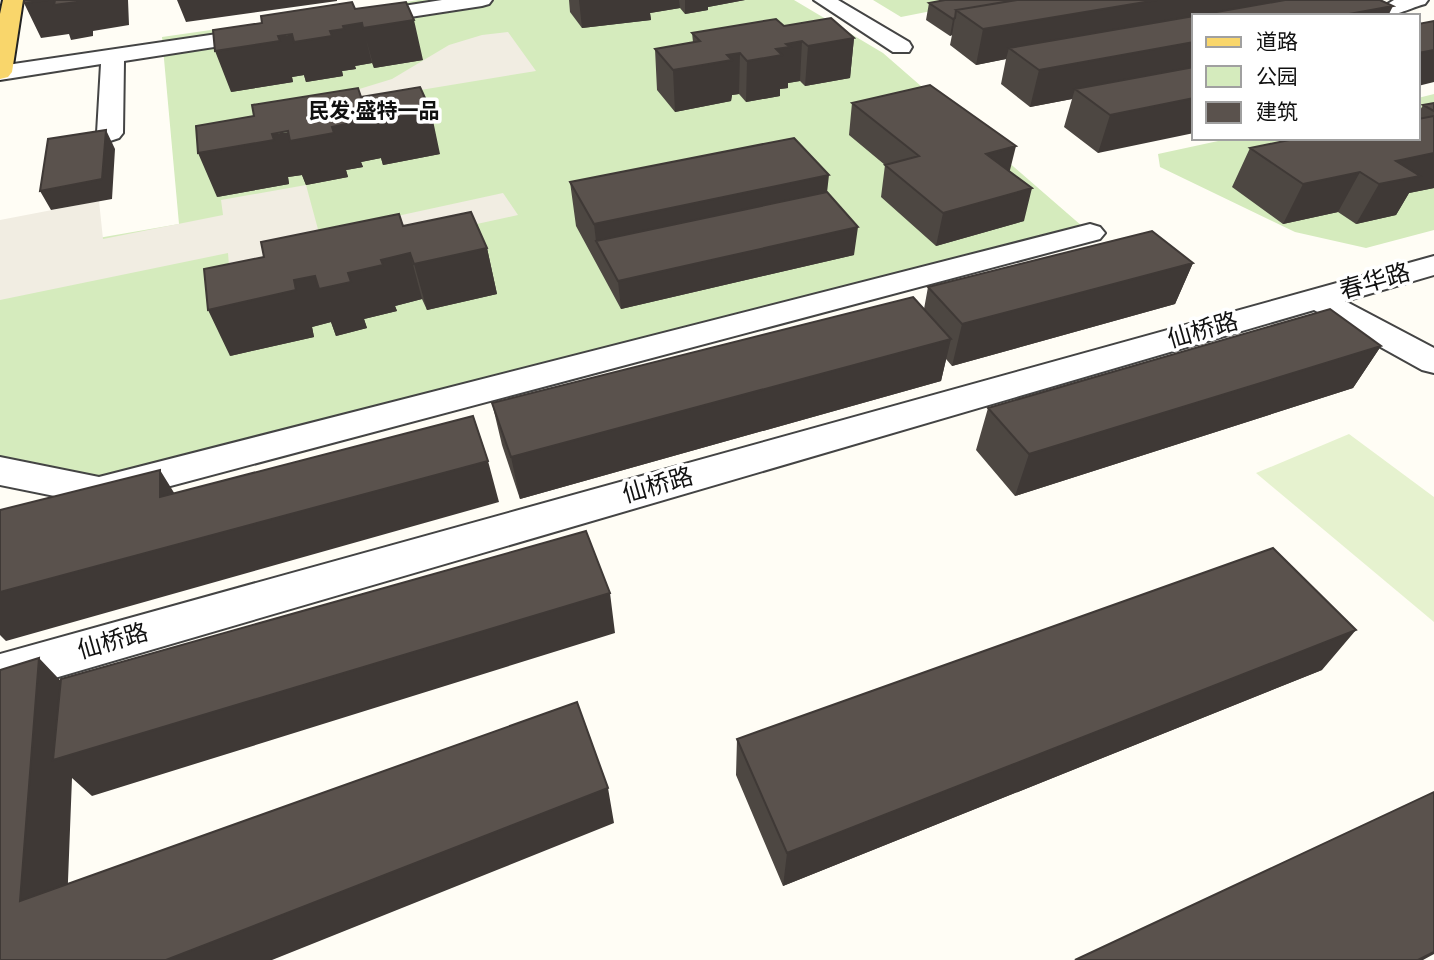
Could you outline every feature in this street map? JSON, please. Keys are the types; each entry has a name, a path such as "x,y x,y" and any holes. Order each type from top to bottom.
{"main road":[{"path":"0,73 13,0"}],"street":[{"path":"331,23 482,0"},
{"path":"824,0 901,47"},
{"path":"1387,14 1405,2 1418,0"},
{"path":"0,73 290,29"},
{"path":"110,133 113,56"},
{"path":"0,471 99,491 1090,233"},
{"name":"春华路","path":"1316,298 1434,265"},
{"path":"1316,298 1434,362"},
{"name":"仙桥路","path":"0,674 1316,298"}],"green space":[{"path":"419,0 794,0 883,53 1090,233 99,491 0,471 0,255 179,224 162,37"},
{"path":"873,0 987,0 901,17"},
{"path":"1434,94 1434,230 1366,248 1295,232 1160,167 1158,154 1223,140 1420,140 1420,98"},
{"path":"1349,434 1434,497 1434,622 1256,473"}],"shaded area":[{"path":"508,32 536,71 360,100 356,90 392,79 449,45 482,35"},
{"path":"306,185 319,233 503,193 518,215 230,278 228,253 0,300 0,220 99,201 103,239 223,215 221,200"}],"building":[{"path":"24,0 48,0 24,3"},
{"path":"55,0 77,0 77,2 54,5"},
{"path":"945,0 1016,0 956,10 953,19 929,3"},
{"path":"1017,0 1157,0 983,29 956,10"},
{"path":"1285,0 1380,0 1393,6 1349,14 1205,14"},
{"path":"352,2 355,9 406,2 414,20 363,28 362,23 343,26 344,29 330,31 332,36 294,42 292,34 278,36 280,41 215,51 213,30 262,23 261,16"},
{"path":"1192,16 1192,42 1039,70 1009,48"},
{"path":"831,18 854,38 808,46 802,41 786,44 790,47 776,49 782,55 747,61 740,53 727,55 732,60 673,70 655,49 700,41 692,33 776,19 784,26"},
{"path":"1434,21 1434,50 1420,53 1420,24"},
{"path":"1192,67 1192,98 1110,115 1075,89"},
{"path":"930,85 1016,146 986,154 1032,188 943,213 885,165 919,156 852,103"},
{"path":"420,87 431,111 371,122 369,115 348,119 350,123 332,127 334,133 290,141 288,131 272,134 274,140 198,153 196,126 254,116 252,105 358,88 361,97"},
{"path":"1434,103 1434,111 1423,105"},
{"path":"1434,116 1434,153 1396,161 1420,176 1379,184 1360,172 1303,184 1250,148 1289,140 1420,140 1420,119"},
{"path":"106,130 102,179 40,191 48,139"},
{"path":"794,138 829,175 594,224 570,182"},
{"path":"827,192 858,227 618,281 596,241"},
{"path":"471,212 487,248 414,264 410,253 381,260 383,265 348,273 351,282 319,289 315,276 294,280 296,290 208,310 204,269 264,257 261,242 399,214 403,226"},
{"path":"1152,231 1193,263 962,324 928,287"},
{"path":"913,297 951,339 511,457 492,403"},
{"path":"1330,309 1381,346 1029,454 988,408"},
{"path":"473,416 488,461 0,592 0,510 160,470 160,497"},
{"path":"586,531 610,593 53,760 61,679"},
{"path":"1273,548 1356,630 787,853 737,739"},
{"path":"39,658 20,901 577,702 608,788 166,960 0,960 0,670"},
{"path":"1434,792 1434,952 1418,960 1075,960"}],"district":[{"name":"民发·盛特一品","path":"374,112"}]}
